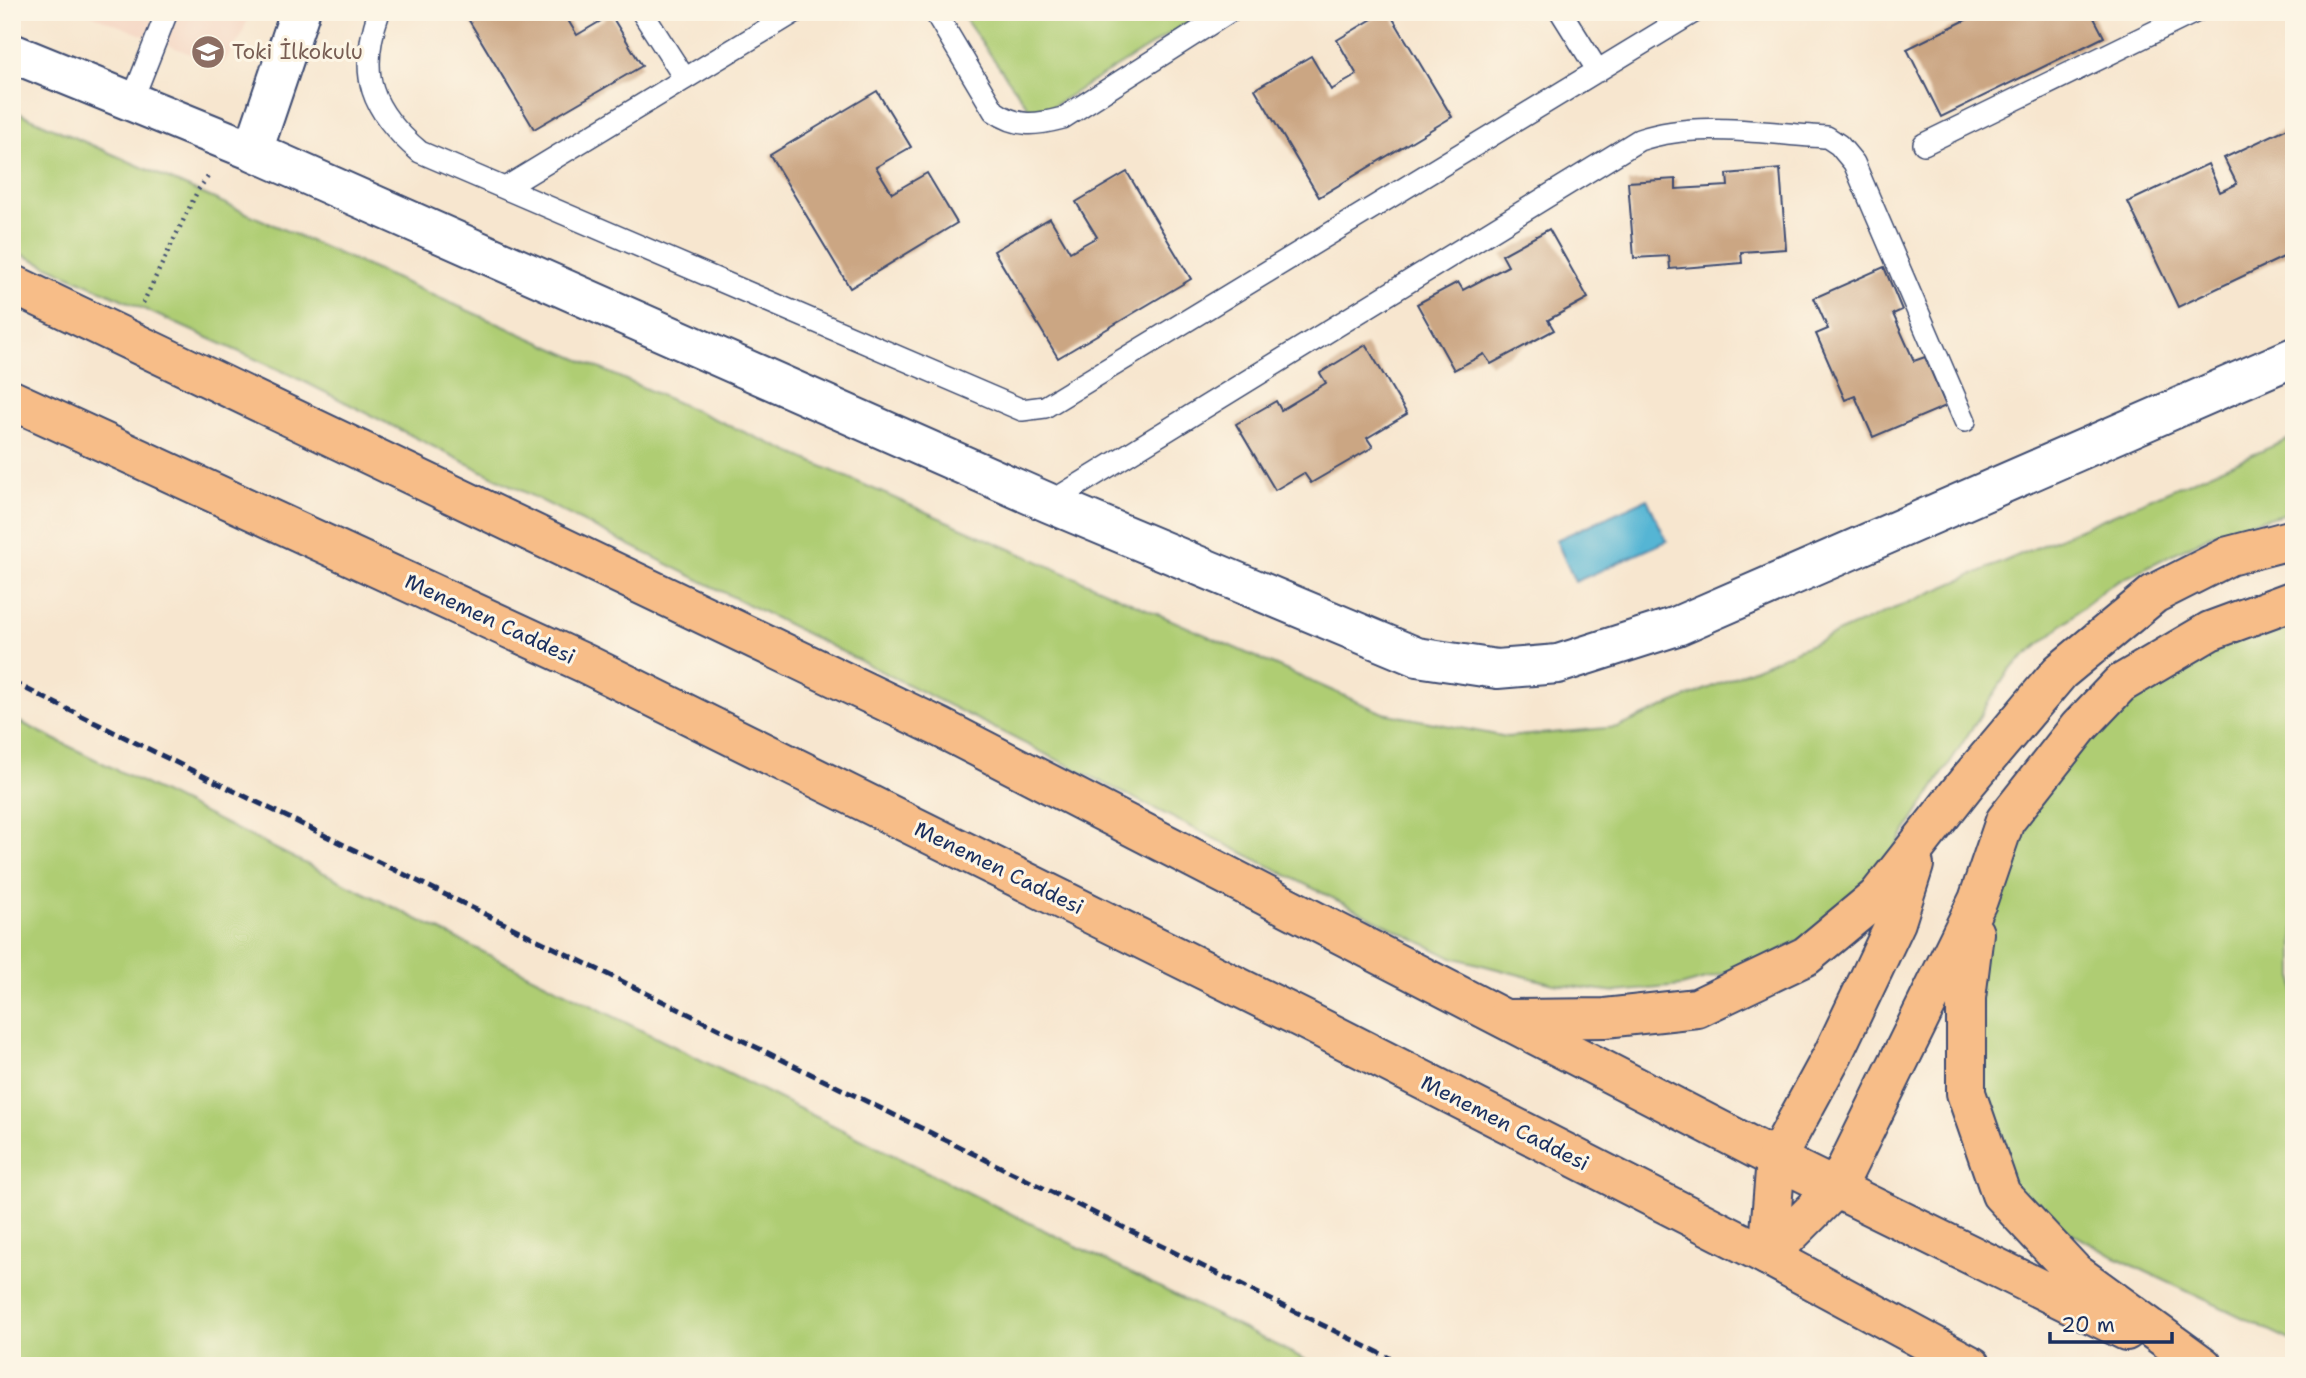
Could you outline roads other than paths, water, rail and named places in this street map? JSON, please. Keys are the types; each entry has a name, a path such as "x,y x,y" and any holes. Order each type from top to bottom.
{"main road":[{"path":"12,284 939,727 1776,1159 2044,1292 2202,1366"},
{"name":"Menemen Caddesi","path":"12,400 586,664 1303,1019 1768,1256 1972,1366"},
{"path":"1506,1019 1605,1018 1697,1008 1806,956 1877,897 2060,672 2154,594 2229,556 2294,539"},
{"path":"1768,1256 1836,1187 1978,900 2005,821 2079,727 2120,684 2210,631 2294,600"},
{"path":"1768,1256 1776,1159 1833,1054 1896,922 1922,840"},
{"path":"1978,900 1966,998 1966,1093 2001,1194 2074,1272 2202,1366"}],"street":[{"path":"253,151 300,12"},
{"path":"12,53 253,151 1049,503 1417,657 1497,669 1558,664 1678,626 2294,357"}],"lane":[{"path":"131,103 167,12"},
{"path":"379,12 371,47 370,84 380,112 396,132 420,152 1022,410 1045,407 1694,12"},
{"path":"642,12 685,79"},
{"path":"505,188 795,12"},
{"path":"934,12 994,111 1010,123 1036,125 1063,118 1229,12"},
{"path":"1561,12 1598,71"},
{"path":"1924,144 2195,12"},
{"path":"1049,503 1639,140 1661,133 1701,131 1828,137 1839,145 1854,163 1965,421"}],"water":[{"path":"1647,499 1667,541 1575,582 1556,540"}],"railway":[{"path":"12,682 1406,1366"}],"place":[{"name":"Toki İlkokulu","path":"208,52"}]}
